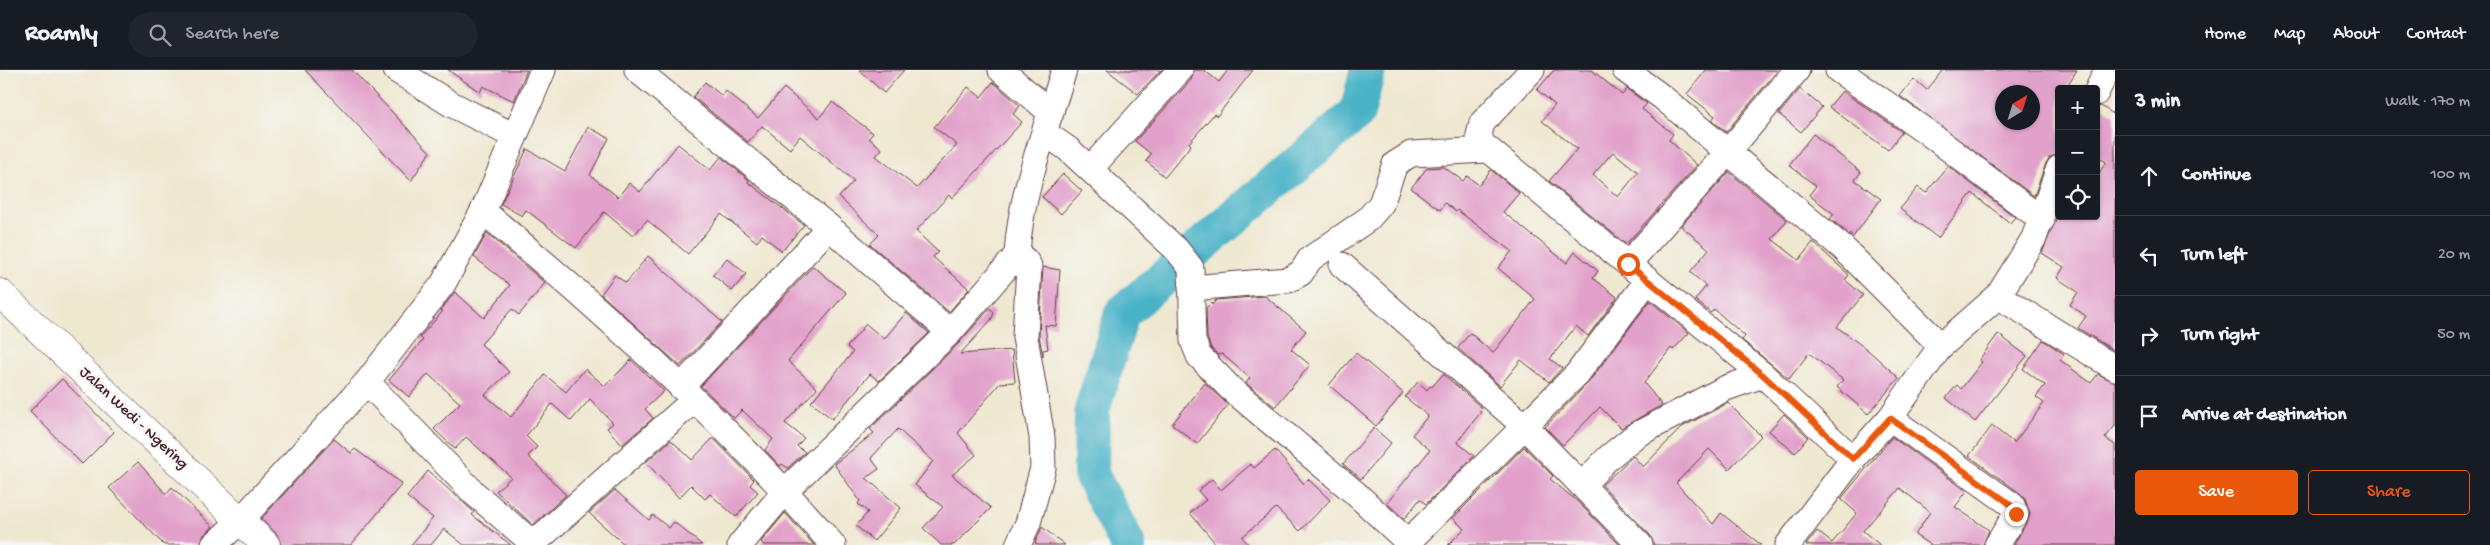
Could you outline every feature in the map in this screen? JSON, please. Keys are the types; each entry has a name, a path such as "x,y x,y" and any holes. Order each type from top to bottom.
{"main road":[{"name":"Jalan Wedi - Ngering","path":"0,293 266,545"}],"street":[{"path":"396,70 451,104 514,136"},
{"path":"214,545 240,520 367,382 443,284 483,211 543,70"},
{"path":"1001,70 1053,132 1186,268 1288,280 1301,273 1310,259 1368,219 1381,204 1395,164 1411,154 1488,150"},
{"path":"740,545 786,490 950,332 1020,257 1024,205 1053,132 1064,70"},
{"path":"1090,170 1180,70"},
{"path":"1532,70 1480,128 1481,140 1488,150 1763,375 1853,459"},
{"path":"1625,70 1662,97 1842,248 1941,346"},
{"path":"1628,264 1728,152 1797,70"},
{"path":"1838,70 1927,132 2042,220"},
{"path":"2100,85 2107,70"},
{"path":"649,73 950,332"},
{"path":"1788,545 1853,459 1890,418 1941,346 1998,296 2034,238 2057,175"},
{"path":"483,211 584,296 741,443 786,490 833,545"},
{"path":"367,382 476,494 534,544 687,394 829,227"},
{"path":"1018,545 1028,523 1042,468 1042,437 1025,337 1029,266 1020,257"},
{"path":"1342,265 1524,426 1640,545"},
{"path":"1186,268 1193,341 1199,356 1230,388 1354,492 1408,544 1577,374 1648,280"},
{"path":"1998,296 2115,368"},
{"path":"1582,485 1608,458 1636,435 1726,388 1763,375"},
{"path":"1890,418 2012,505 2016,514 1997,545"}],"building":[{"path":"305,70 352,70 430,152 411,181"},
{"path":"448,70 527,70 514,101 483,86 480,92"},
{"path":"859,70 904,70 884,93"},
{"path":"1107,70 1161,70 1138,94"},
{"path":"1194,70 1204,70 1219,82 1228,70 1253,70 1217,116 1214,114 1189,143 1191,145 1165,177 1146,161 1151,154 1135,141 1191,80"},
{"path":"1554,70 1592,70 1622,95 1627,89 1647,104 1642,109 1673,134 1669,140 1697,165 1626,244 1549,181 1577,149 1542,121 1555,105 1537,90","holes":["1613,152 1638,172 1618,197 1593,175"]},
{"path":"1706,70 1778,70 1726,132 1712,120 1715,116 1687,94"},
{"path":"1943,70 2077,70 2068,85 2055,85 2055,155 2050,157 2046,163 2034,196 1900,96 1914,79 1927,90"},
{"path":"705,82 722,96 726,91 758,118 784,88 819,118 832,102 873,133 869,138 882,149 876,156 917,188 957,145 934,127 968,87 981,97 993,82 1020,106 1013,114 1022,122 952,198 949,195 916,231 938,252 933,257 969,289 949,312 870,244 879,235 839,197 854,181 800,136 790,149 762,126 748,142 693,97"},
{"path":"1800,89 1822,107 1801,132 1779,114"},
{"path":"1842,91 1902,132 1888,150 1829,107"},
{"path":"2100,106 2115,115 2115,351 2078,328 2086,316 2070,305 2078,292 2057,278 2064,267 2042,253 2055,220 2100,220 2100,172 2106,162 2100,158"},
{"path":"588,127 609,138 590,175 618,197 629,183 640,192 678,144 710,170 721,157 749,180 748,182 804,225 782,251 762,235 757,242 721,214 688,254 647,220 633,236 604,212 576,248 526,210 522,216 501,204 527,149 565,171"},
{"path":"1813,134 1861,172 1855,180 1881,199 1853,237 1830,219 1834,214 1809,195 1816,186 1789,165"},
{"path":"1948,166 2015,217 2010,223 1972,193 1938,238 1900,209 1918,187 1926,193"},
{"path":"1444,167 1463,181 1467,176 1479,185 1491,170 1519,193 1503,212 1567,263 1575,252 1598,271 1593,278 1617,297 1588,336 1576,326 1550,359 1562,368 1549,382 1521,360 1500,386 1458,348 1470,333 1493,353 1535,299 1498,268 1512,251 1457,210 1456,212 1445,203 1440,210 1411,188 1427,168"},
{"path":"1729,172 1787,220 1772,239 1799,260 1813,242 1849,275 1845,280 1863,295 1837,327 1869,351 1899,378 1868,414 1837,387 1843,380 1809,353 1789,379 1742,340 1745,336 1714,309 1711,313 1695,300 1706,286 1690,272 1709,249 1681,226"},
{"path":"1063,174 1082,191 1061,214 1042,197"},
{"path":"487,233 545,283 519,315 512,309 481,344 509,372 485,395 511,417 545,375 566,392 585,369 605,386 631,360 664,391 645,409 653,418 622,445 607,428 613,423 590,399 571,421 552,404 526,436 537,447 528,456 566,495 533,525 496,491 511,477 466,437 455,449 434,429 460,403 428,374 409,397 389,380 423,340 420,337 443,311 441,310 455,292 484,318 510,285 474,257"},
{"path":"648,256 722,322 680,366 601,294 615,275 626,283"},
{"path":"727,258 746,274 732,291 713,275"},
{"path":"813,266 846,293 788,361 817,388 785,423 804,438 797,446 805,452 788,468 782,464 780,466 765,450 773,439 742,410 734,418 701,386"},
{"path":"1043,267 1060,270 1056,326 1045,325 1048,349 1043,350 1043,356 1039,336"},
{"path":"1265,296 1306,331 1291,349 1310,365 1275,407 1246,383 1250,378 1222,354 1218,355 1211,348 1207,338 1206,308 1211,303 1212,305 1216,300"},
{"path":"1650,301 1689,333 1673,350 1671,348 1644,383 1662,405 1621,428 1600,407 1563,445 1545,427 1588,383"},
{"path":"990,308 994,313 991,320 960,354 1012,350 1015,382 1000,383 958,433 976,455 952,475 991,508 954,545 941,545 923,528 943,507 915,485 933,461 898,429 871,458 879,469 866,478 901,508 874,541 856,526 868,512 858,504 860,501 834,464 874,433 870,429 960,342"},
{"path":"906,313 929,333 879,381 870,374 832,419 811,402 853,352 847,347 866,324 884,339"},
{"path":"1998,334 2027,356 1975,422 1946,398 1957,385 1961,389 1982,362 1979,360"},
{"path":"2043,340 2064,354 2060,360 2091,383 2098,374 2115,382 2115,426 2105,438 2115,445 2115,545 2014,545 2030,515 2025,499 2020,493 1969,456 1992,426 2014,443 2044,403 2036,397 2045,385 2023,369"},
{"path":"1356,353 1403,393 1376,426 1329,385"},
{"path":"1443,374 1482,408 1479,411 1481,412 1457,442 1474,456 1426,504 1420,499 1404,519 1387,503 1430,450 1412,435 1428,416 1405,397 1418,382 1427,390"},
{"path":"62,379 114,432 82,464 30,411"},
{"path":"1205,383 1228,405 1197,444 1172,424"},
{"path":"1728,403 1761,436 1729,469 1709,449 1676,483 1713,524 1721,513 1761,545 1654,545 1650,535 1602,485 1633,456 1643,467 1682,427"},
{"path":"1784,414 1808,437 1795,453 1769,431"},
{"path":"1374,428 1391,443 1361,479 1343,464"},
{"path":"1892,437 1967,491 1955,507 1989,530 1983,545 1930,545 1915,535 1930,512 1900,488 1863,531 1880,545 1806,545 1817,531 1832,543 1857,513 1841,499"},
{"path":"713,438 754,480 750,485 758,492 736,517 710,494 705,499 691,485 679,498 646,462 671,440 692,460"},
{"path":"334,439 351,453 355,449 402,484 351,545 281,545 277,534 261,519"},
{"path":"1524,447 1553,476 1550,479 1577,501 1620,545 1448,545 1464,529 1453,518"},
{"path":"1275,450 1304,484 1308,479 1330,500 1300,531 1276,508 1242,537 1249,545 1217,545 1190,513 1206,500 1198,491 1212,479 1221,490 1251,464 1254,468"},
{"path":"138,462 166,494 172,487 213,527 204,535 200,545 164,545 109,488"},
{"path":"428,471 474,512 472,515 511,545 464,545 444,529 431,545 411,545 433,518 407,497"},
{"path":"615,490 649,520 653,515 669,528 674,522 702,545 625,545 589,513"},
{"path":"785,513 814,545 764,545 761,542"},
{"path":"1042,527 1065,545 1038,545 1035,543"}],"waterway":[{"path":"1128,545 1091,474 1092,410 1122,313 1357,113 1368,70"}],"route":[{"path":"1628,264 1763,375 1853,459 1890,418 2012,505 2016,510 2016,514"}]}
